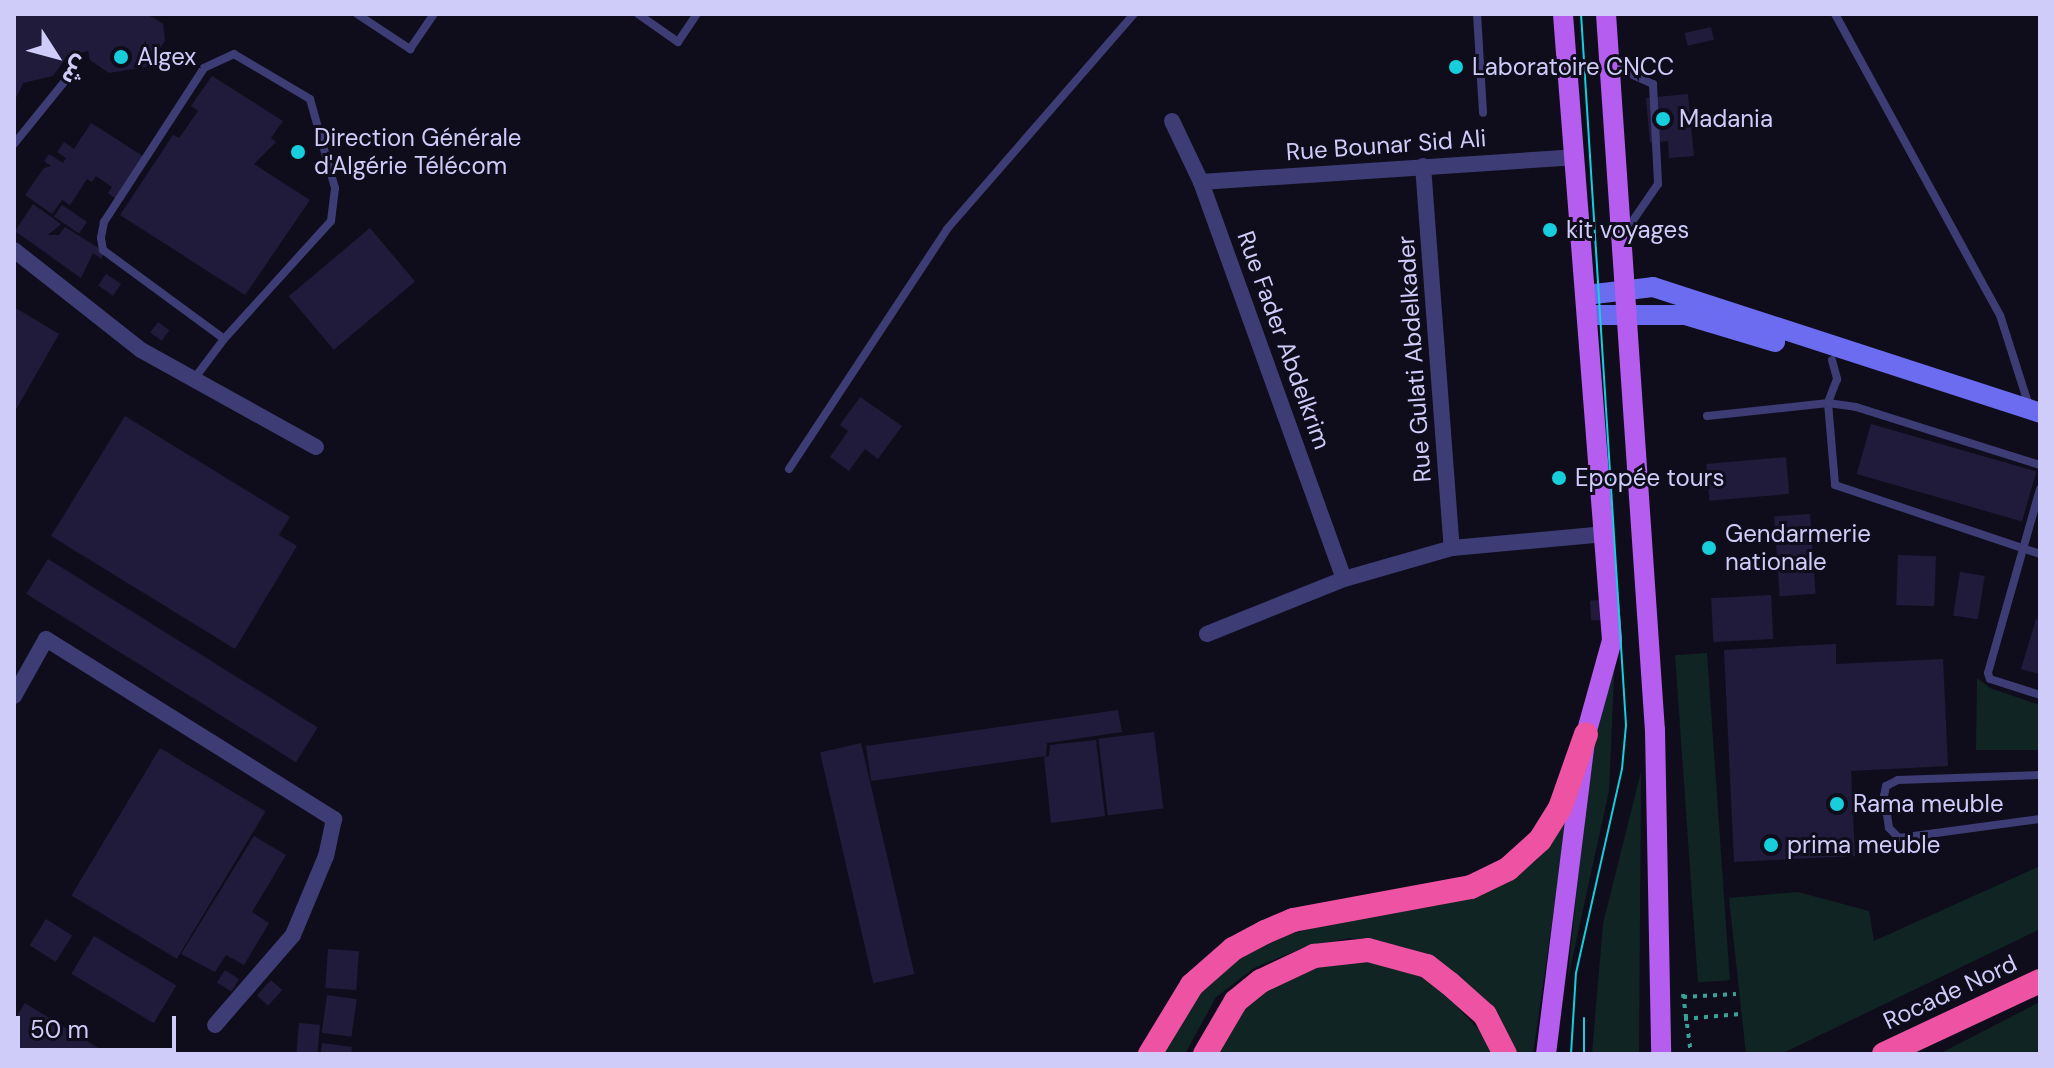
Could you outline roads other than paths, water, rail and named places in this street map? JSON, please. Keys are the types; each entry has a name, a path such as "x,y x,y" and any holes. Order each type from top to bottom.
{"highway":[{"path":"1150,1054 1192,985 1233,949 1265,932 1293,920 1471,887 1508,869 1540,840 1560,808 1586,734"},
{"path":"1205,1054 1236,1001 1261,981 1314,956 1368,950 1427,966 1485,1015 1505,1054"},
{"name":"Rocade Nord","path":"1884,1054 2040,981"}],"main road":[{"path":"1546,1054 1586,734 1612,640 1563,14"},
{"path":"1606,14 1630,313 1655,730 1660,1047"}],"street":[{"name":"Rue Fader Abdelkrim","path":"1172,121 1201,182 1344,579"},
{"name":"Rue Bounar Sid Ali","path":"1201,182 1574,157"},
{"name":"Rue Gulati Abdelkader","path":"1423,166 1452,548"},
{"path":"14,250 141,350 316,447"},
{"path":"1587,305 1628,288 1653,287 2037,416"},
{"path":"1587,305 1630,313 1685,315 1832,360 2037,416"},
{"path":"1207,634 1344,579 1452,548 1605,534"},
{"path":"14,696 46,639 334,819 326,856 293,935 215,1025"}],"lane":[{"path":"357,14 410,49 434,14"},
{"path":"638,14 678,42 697,14"},
{"path":"789,469 947,229 1134,14"},
{"path":"1477,14 1483,113"},
{"path":"1835,14 2000,315 2037,416"},
{"path":"194,380 224,339 331,221 335,188 310,99 234,54 204,68 104,222 101,238 103,250 224,339"},
{"path":"1611,66 1653,84 1658,184 1622,236"},
{"path":"14,144 65,81"},
{"path":"1832,360 1837,379 1828,403 1835,485 2040,554"},
{"path":"1707,416 1828,403 1856,407 2040,465"},
{"path":"2040,489 1988,673 1990,679 2040,695"},
{"path":"2040,775 1943,775 1893,780 1884,790 1889,828 1899,838 2040,819"}],"tram line":[{"path":"1571,1054 1576,973 1622,769 1626,725 1581,14"},
{"path":"1584,1018 1584,1054"}],"place":[{"name":"Algex","path":"121,57"},
{"name":"Laboratoire CNCC","path":"1456,67"},
{"name":"Madania","path":"1663,119"},
{"name":"Direction Générale d'Algérie Télécom","path":"298,152"},
{"name":"kit voyages","path":"1550,230"},
{"name":"Epopée tours","path":"1559,478"},
{"name":"Gendarmerie nationale","path":"1709,548"},
{"name":"Rama meuble","path":"1837,804"},
{"name":"prima meuble","path":"1771,845"}]}
